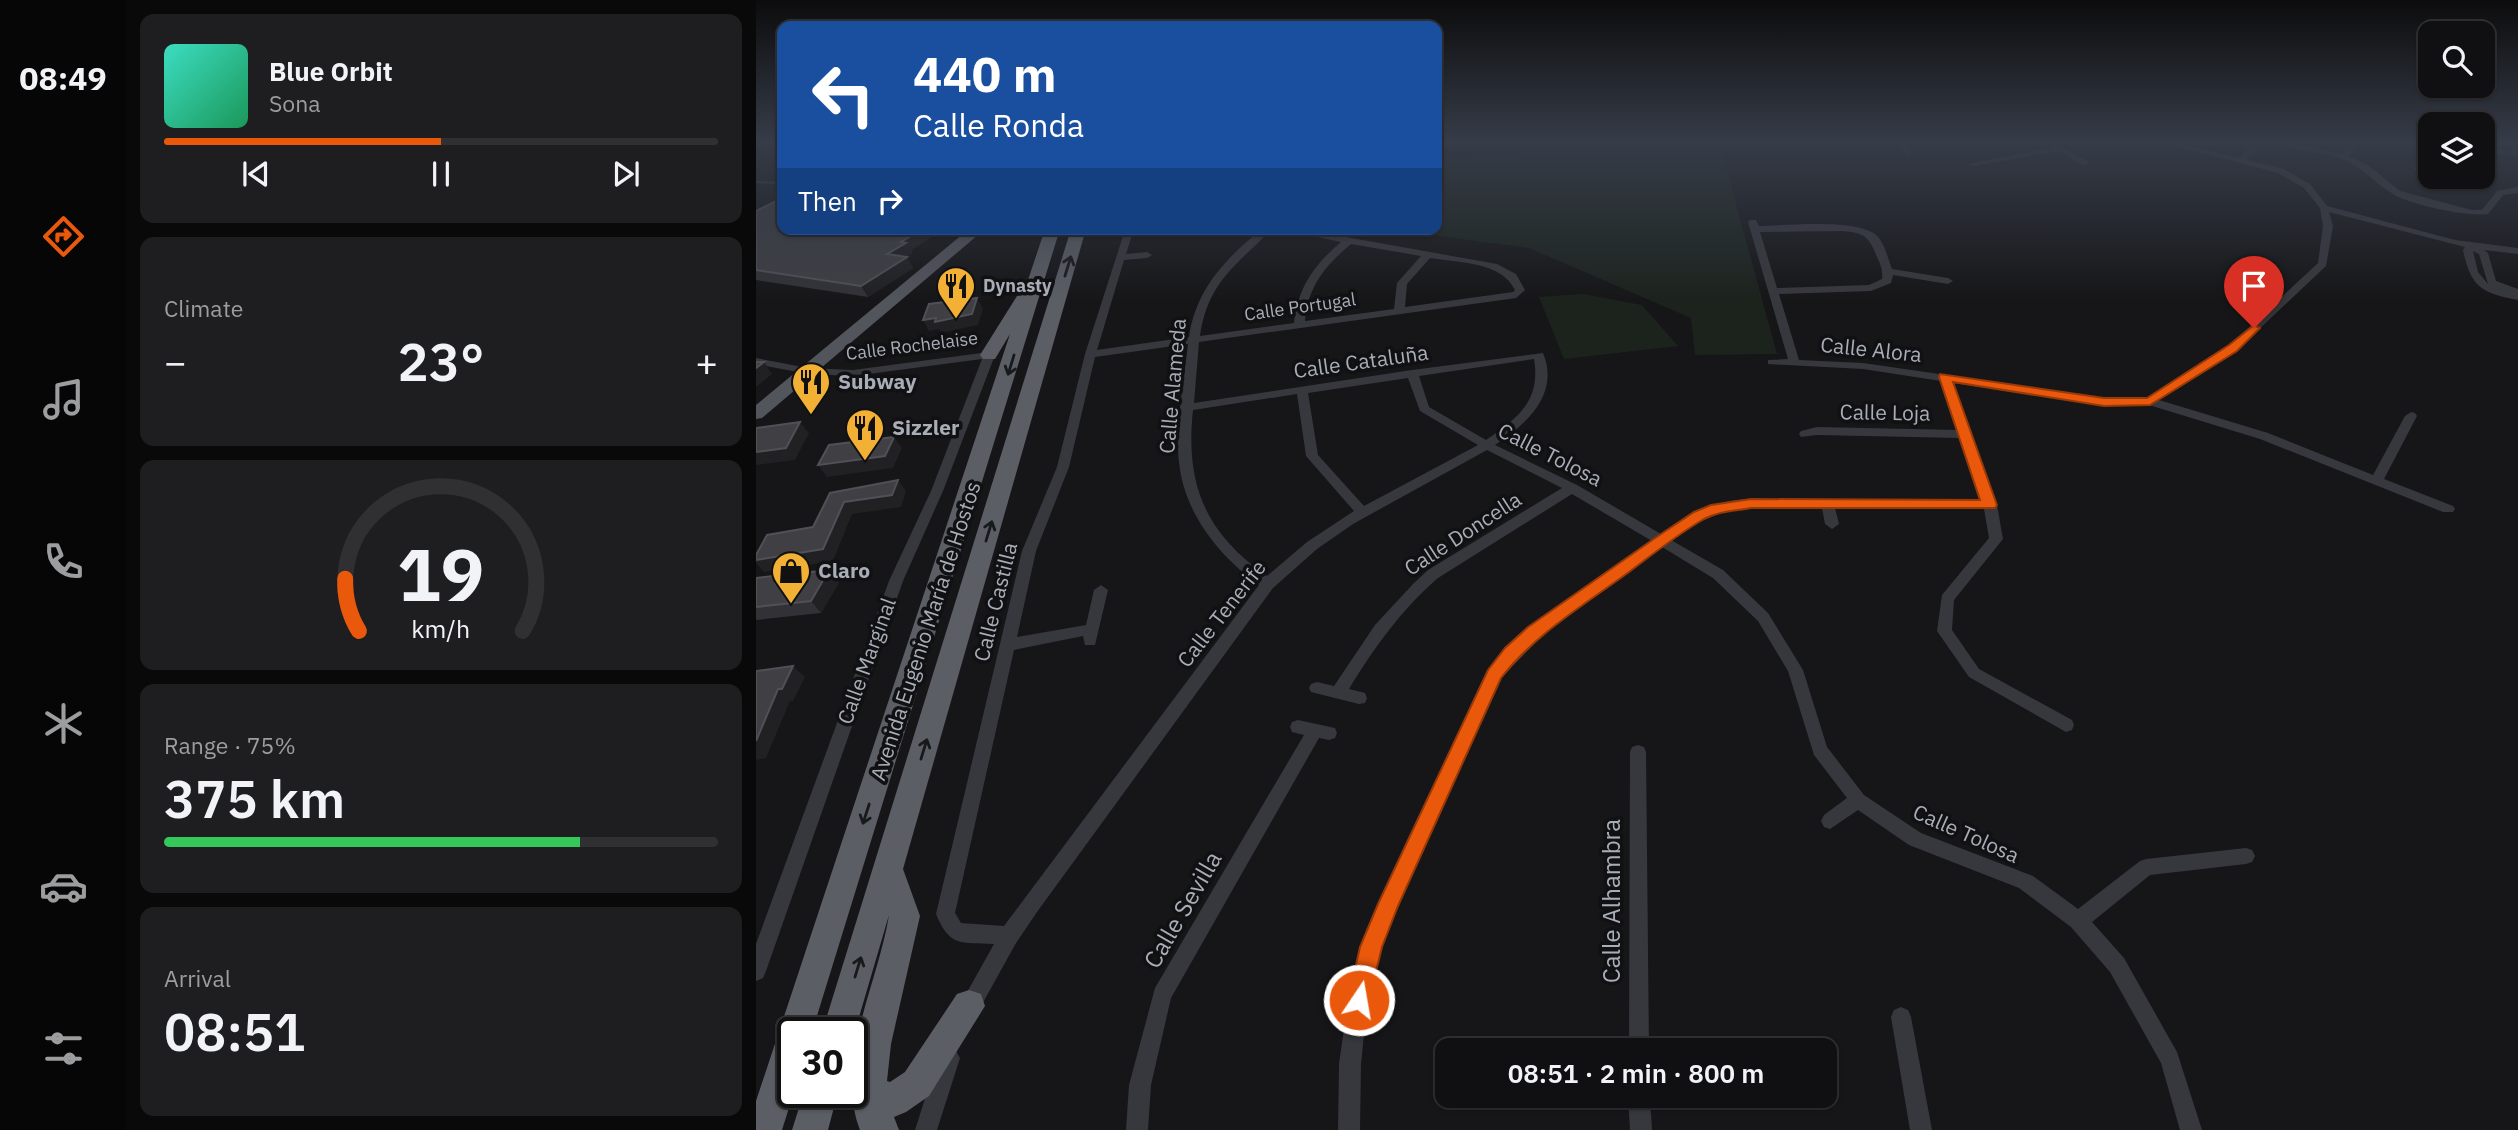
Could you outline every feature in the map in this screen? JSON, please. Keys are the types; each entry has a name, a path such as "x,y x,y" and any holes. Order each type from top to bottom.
{"highway":[{"name":"Avenida Eugenio María de Hostos","path":"800,1017 1051,235"},
{"name":"Avenida Eugenio María de Hostos","path":"844,1017 1077,235"},
{"path":"989,355 1040,274"},
{"path":"881,1130 877,1128 870,1112 868,1094 874,1044 905,916 888,870"},
{"path":"868,1094 894,1101 906,1095 917,1084 969,1006"},
{"path":"764,1130 777,1090"},
{"path":"810,1130 816,1108"}],"main road":[{"path":"756,414 971,235"}],"street":[{"path":"2150,401 2233,348 2323,264 2328,226 2324,208 2314,195"},
{"path":"2404,195 2472,213 2485,212 2499,195"},
{"path":"2324,208 2471,245 2518,251"},
{"path":"1773,291 1871,288 1887,281 1888,271 1874,238 1860,230 1754,225 1773,291 1794,362"},
{"name":"Calle Castilla","path":"1009,936 956,932 946,914 1028,551 1063,467 1090,354 1127,235"},
{"name":"Calle Alameda","path":"1260,235 1243,249 1212,285 1199,310 1194,339 1185,462 1193,498 1218,538 1245,569 1268,584"},
{"path":"1316,235 1428,254"},
{"path":"1299,325 1300,303 1309,281 1323,263 1348,241"},
{"path":"2471,245 2483,253 2492,283"},
{"path":"2471,245 2468,250 2473,277 2479,285 2518,295"},
{"path":"1399,312 1402,283 1428,254"},
{"name":"Calle Portugal","path":"1090,354 1516,295 1520,290 1513,276 1497,267 1428,254"},
{"path":"1120,258 1147,255"},
{"path":"1888,271 1948,281"},
{"path":"2479,285 2492,283 2518,295"},
{"name":"Calle Rochelaise","path":"756,361 807,371 853,373 989,355"},
{"name":"Calle Marginal","path":"756,971 896,581 937,491 989,355"},
{"name":"Calle Cataluña","path":"1188,407 1539,355"},
{"name":"Calle Tenerife","path":"1009,936 1268,584 1309,545 1362,512 1486,445 1517,424 1537,399 1544,377 1539,355"},
{"name":"Calle Alora","path":"1772,362 1863,366 2104,402 2150,401"},
{"name":"Calle Tolosa","path":"1412,373 1424,409 1663,540 1718,574 1763,617 1795,670 1820,750 1858,800 1915,839 2026,882 2078,921 2117,965 2170,1059 2191,1130"},
{"path":"1945,377 1990,505 1996,539 1947,599 1944,631 1974,673 2066,725"},
{"path":"1302,390 1312,456 1362,512"},
{"path":"2150,401 2264,436 2448,509"},
{"path":"2376,482 2412,416"},
{"name":"Calle Loja","path":"1805,434 1817,431 1964,434"},
{"name":"Calle Doncella","path":"1338,693 1375,634 1415,589 1572,488"},
{"path":"1827,503 1832,524"},
{"path":"1349,1130 1353,1039 1371,947 1388,904 1494,675 1511,653 1534,632 1663,540 1699,516 1733,504 1990,505"},
{"path":"1007,645 1092,635 1101,590"},
{"path":"1317,688 1359,698"},
{"name":"Calle Sevilla","path":"1137,1130 1140,1086 1162,995 1314,730"},
{"name":"Calle Alhambra","path":"1638,752 1639,1038"},
{"path":"1829,821 1858,800"},
{"path":"2078,921 2146,867 2246,856"},
{"path":"926,1130 938,1086 969,1006 1009,936"},
{"path":"1901,1017 1921,1130"},
{"path":"1640,1108 1641,1130"}],"shaded area":[{"path":"1442,195 1733,195 1777,354 1695,355 1691,318 1529,248 1431,235 1442,235"},
{"path":"1583,294 1642,305 1678,346 1564,359 1539,297"}],"building":[{"path":"777,200 777,235 912,235 901,242 906,243 887,254 907,257 861,286 756,270 756,211"},
{"path":"977,298 972,314 935,322 936,318 923,320 929,304"},
{"path":"800,422 786,448 756,452 756,428"},
{"path":"894,437 885,456 818,465 829,445"},
{"path":"898,480 892,495 844,502 823,549 756,560 767,535 813,527 830,493"},
{"path":"829,570 811,601 756,607 756,578"},
{"path":"793,666 782,689 778,689 756,741 756,671"}],"place":[{"name":"Dynasty","path":"956,320"},
{"name":"Subway","path":"811,416"},
{"name":"Sizzler","path":"865,462"},
{"name":"Claro","path":"791,605"}],"route":[{"path":"1359,1000 1371,947 1388,904 1494,675 1511,653 1534,632 1699,516 1733,504 1990,505 1945,377 2104,402 2150,401 2233,348 2254,328"}]}
